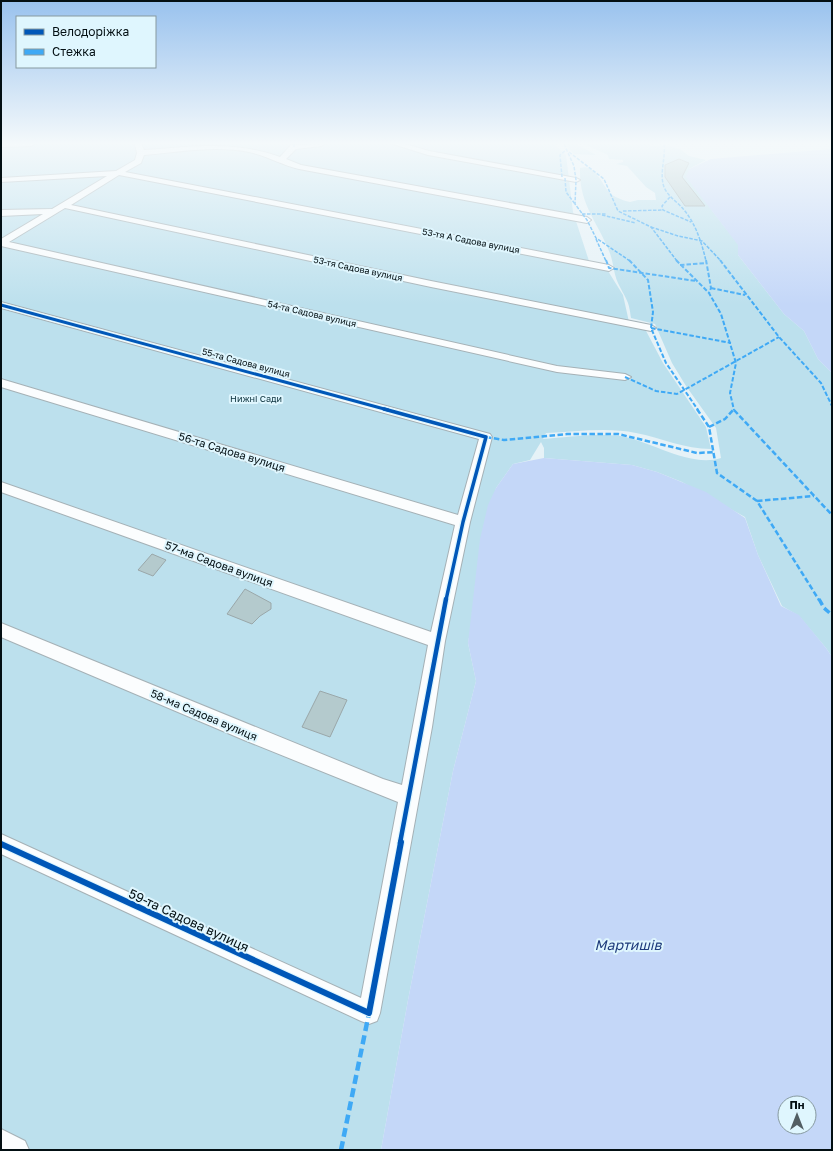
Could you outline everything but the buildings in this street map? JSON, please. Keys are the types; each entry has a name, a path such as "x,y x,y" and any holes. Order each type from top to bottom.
{"street":[{"path":"1,243 79,198"},
{"name":"53-тя А Садова вулиця","path":"246,198 609,268"},
{"path":"466,198 587,220"},
{"name":"53-тя Садова вулиця","path":"66,206 304,258 597,319 651,328"},
{"path":"1,213 56,211"},
{"name":"54-та Садова вулиця","path":"1,243 557,369 625,377"},
{"name":"55-та Садова вулиця","path":"1,305 486,437 463,522"},
{"name":"56-та Садова вулиця","path":"1,383 463,522"},
{"name":"57-ма Садова вулиця","path":"1,487 437,642"},
{"path":"409,796 423,728 437,642 463,522"},
{"name":"58-ма Садова вулиця","path":"1,630 250,734 383,788 409,796"},
{"name":"59-та Садова вулиця","path":"1,844 369,1013 409,796"},
{"path":"1,1141 16,1150"}],"green space":[{"name":"Нижні Сади","path":"1,198 571,198 573,212 589,261 608,271 623,295 629,322 645,329 663,363 706,427 711,449 701,449 636,433 614,430 546,433 543,439 592,435 620,436 684,457 709,460 721,458 716,428 686,386 672,363 655,324 631,318 626,298 616,278 609,251 584,198 618,198 630,202 638,200 656,200 656,198 705,198 713,212 739,245 738,255 784,314 804,331 818,359 832,373 832,657 799,616 782,606 758,555 745,517 682,482 657,472 632,465 544,458 544,448 541,442 530,460 513,464 496,488 468,643 476,681 453,771 408,1000 381,1150 1,1150"}],"water":[{"path":"702,198 832,198 832,373 818,359 804,331 784,314 738,255 738,245"},
{"name":"Мартишів","path":"544,458 632,465 657,472 706,492 745,518 758,555 781,606 799,615 832,657 832,1150 381,1150 408,1000 453,771 476,681 468,643 480,539 488,505 496,488 513,464"}],"marked path":[{"path":"570,198 575,204"},
{"path":"575,198 575,204 587,220 596,238 627,258 648,280 653,312 651,328 666,363 709,427 717,473 757,501 824,608 832,615"},
{"path":"612,198 618,211 651,227 680,265 709,293 721,314 736,363 730,393 734,410 725,419 709,427"},
{"path":"669,198 662,206 663,210 691,222"},
{"path":"671,198 687,214 697,231 708,268 711,288 709,293"},
{"path":"623,211 663,210"},
{"path":"582,214 607,214"},
{"path":"602,215 636,223"},
{"path":"651,227 678,236 702,241 722,262 779,337 821,383 832,406"},
{"path":"596,239 609,268 696,281"},
{"path":"680,265 707,263"},
{"path":"711,288 745,295"},
{"path":"651,328 731,343"},
{"path":"625,377 656,391 677,394 779,337"},
{"path":"734,410 832,515"},
{"path":"486,437 504,440 567,434 618,434 697,453 715,452"},
{"path":"757,501 814,496"},
{"path":"341,1150 369,1013"}],"cycle path":[{"path":"1,305 486,437 463,522 437,641 423,727 369,1013 1,844"}]}
